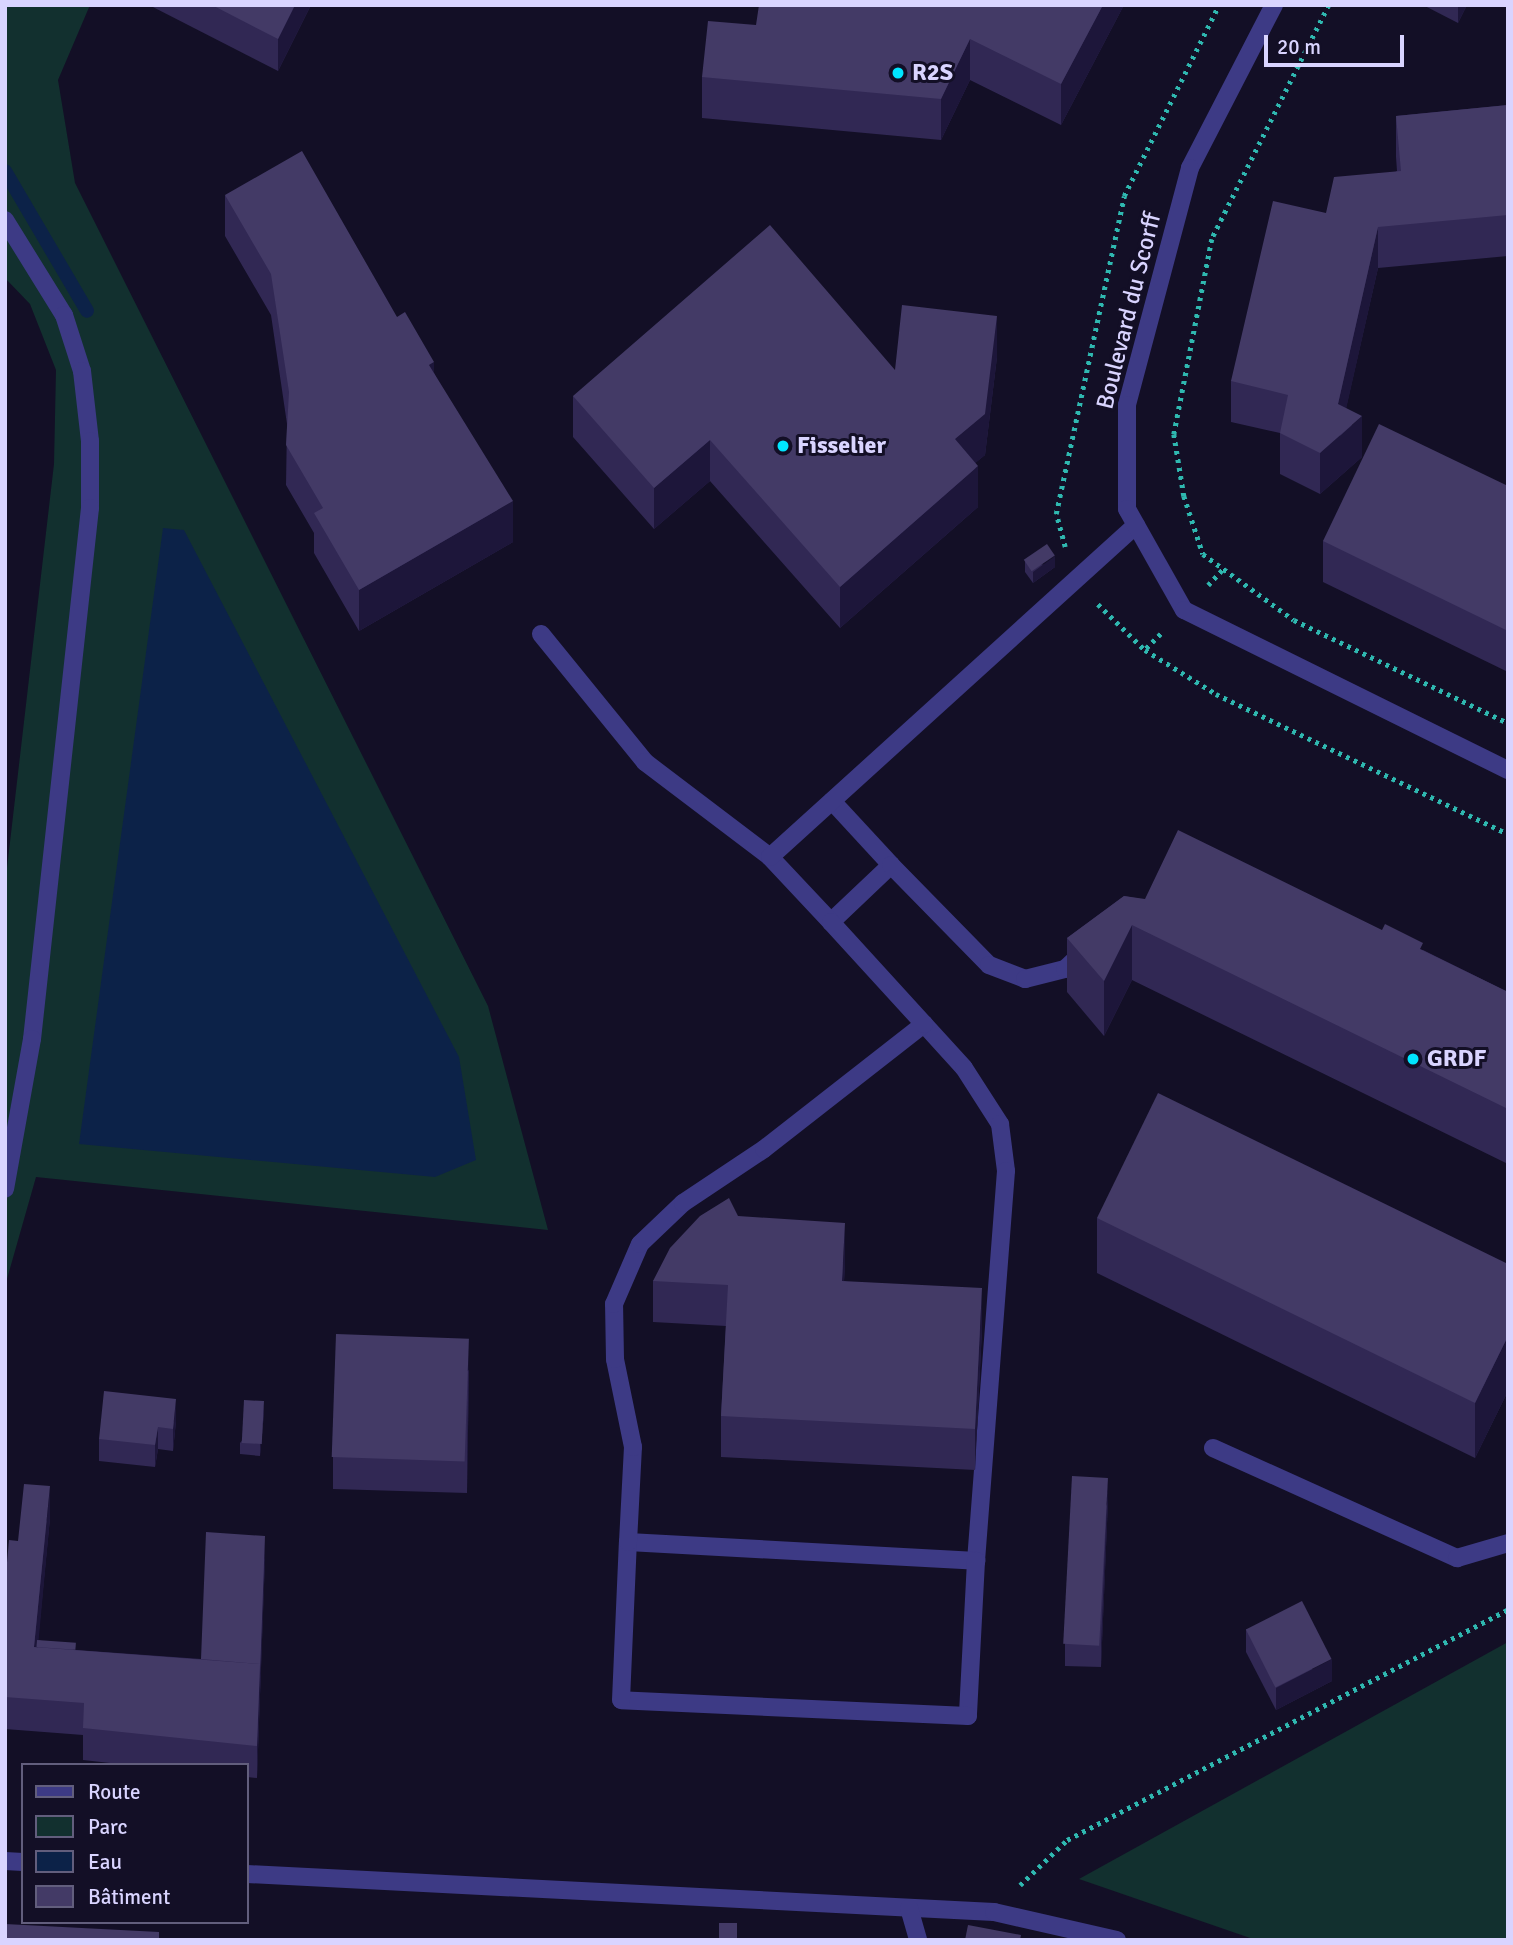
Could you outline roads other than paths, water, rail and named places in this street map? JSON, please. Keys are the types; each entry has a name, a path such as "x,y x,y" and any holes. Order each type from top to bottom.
{"street":[{"name":"Boulevard du Scorff","path":"1274,5 1190,168 1127,405 1127,509 1184,610 1508,770"},
{"path":"5,220 64,315 82,371 90,441 90,508 13,1105 5,1189"},
{"path":"770,857 1136,525"},
{"path":"541,634 645,762 770,857 964,1068 1000,1124 1006,1171 976,1560 968,1716 621,1700 633,1447 615,1359 614,1304 640,1244 683,1203 764,1149 923,1024"},
{"path":"832,801 989,965 1016,976 1065,969 1093,942"},
{"path":"831,922 891,865"},
{"path":"1213,1448 1457,1558 1508,1543"},
{"path":"628,1542 976,1560"},
{"path":"248,1874 994,1912 1081,1935 1117,1940"},
{"path":"909,1908 918,1940"}],"water":[{"path":"163,528 184,530 459,1057 476,1160 435,1177 79,1144"}],"waterway":[{"path":"5,171 87,311"}],"place":[{"name":"R2S","path":"898,73"},
{"name":"Fisselier","path":"783,446"},
{"name":"GRDF","path":"1413,1059"}]}
